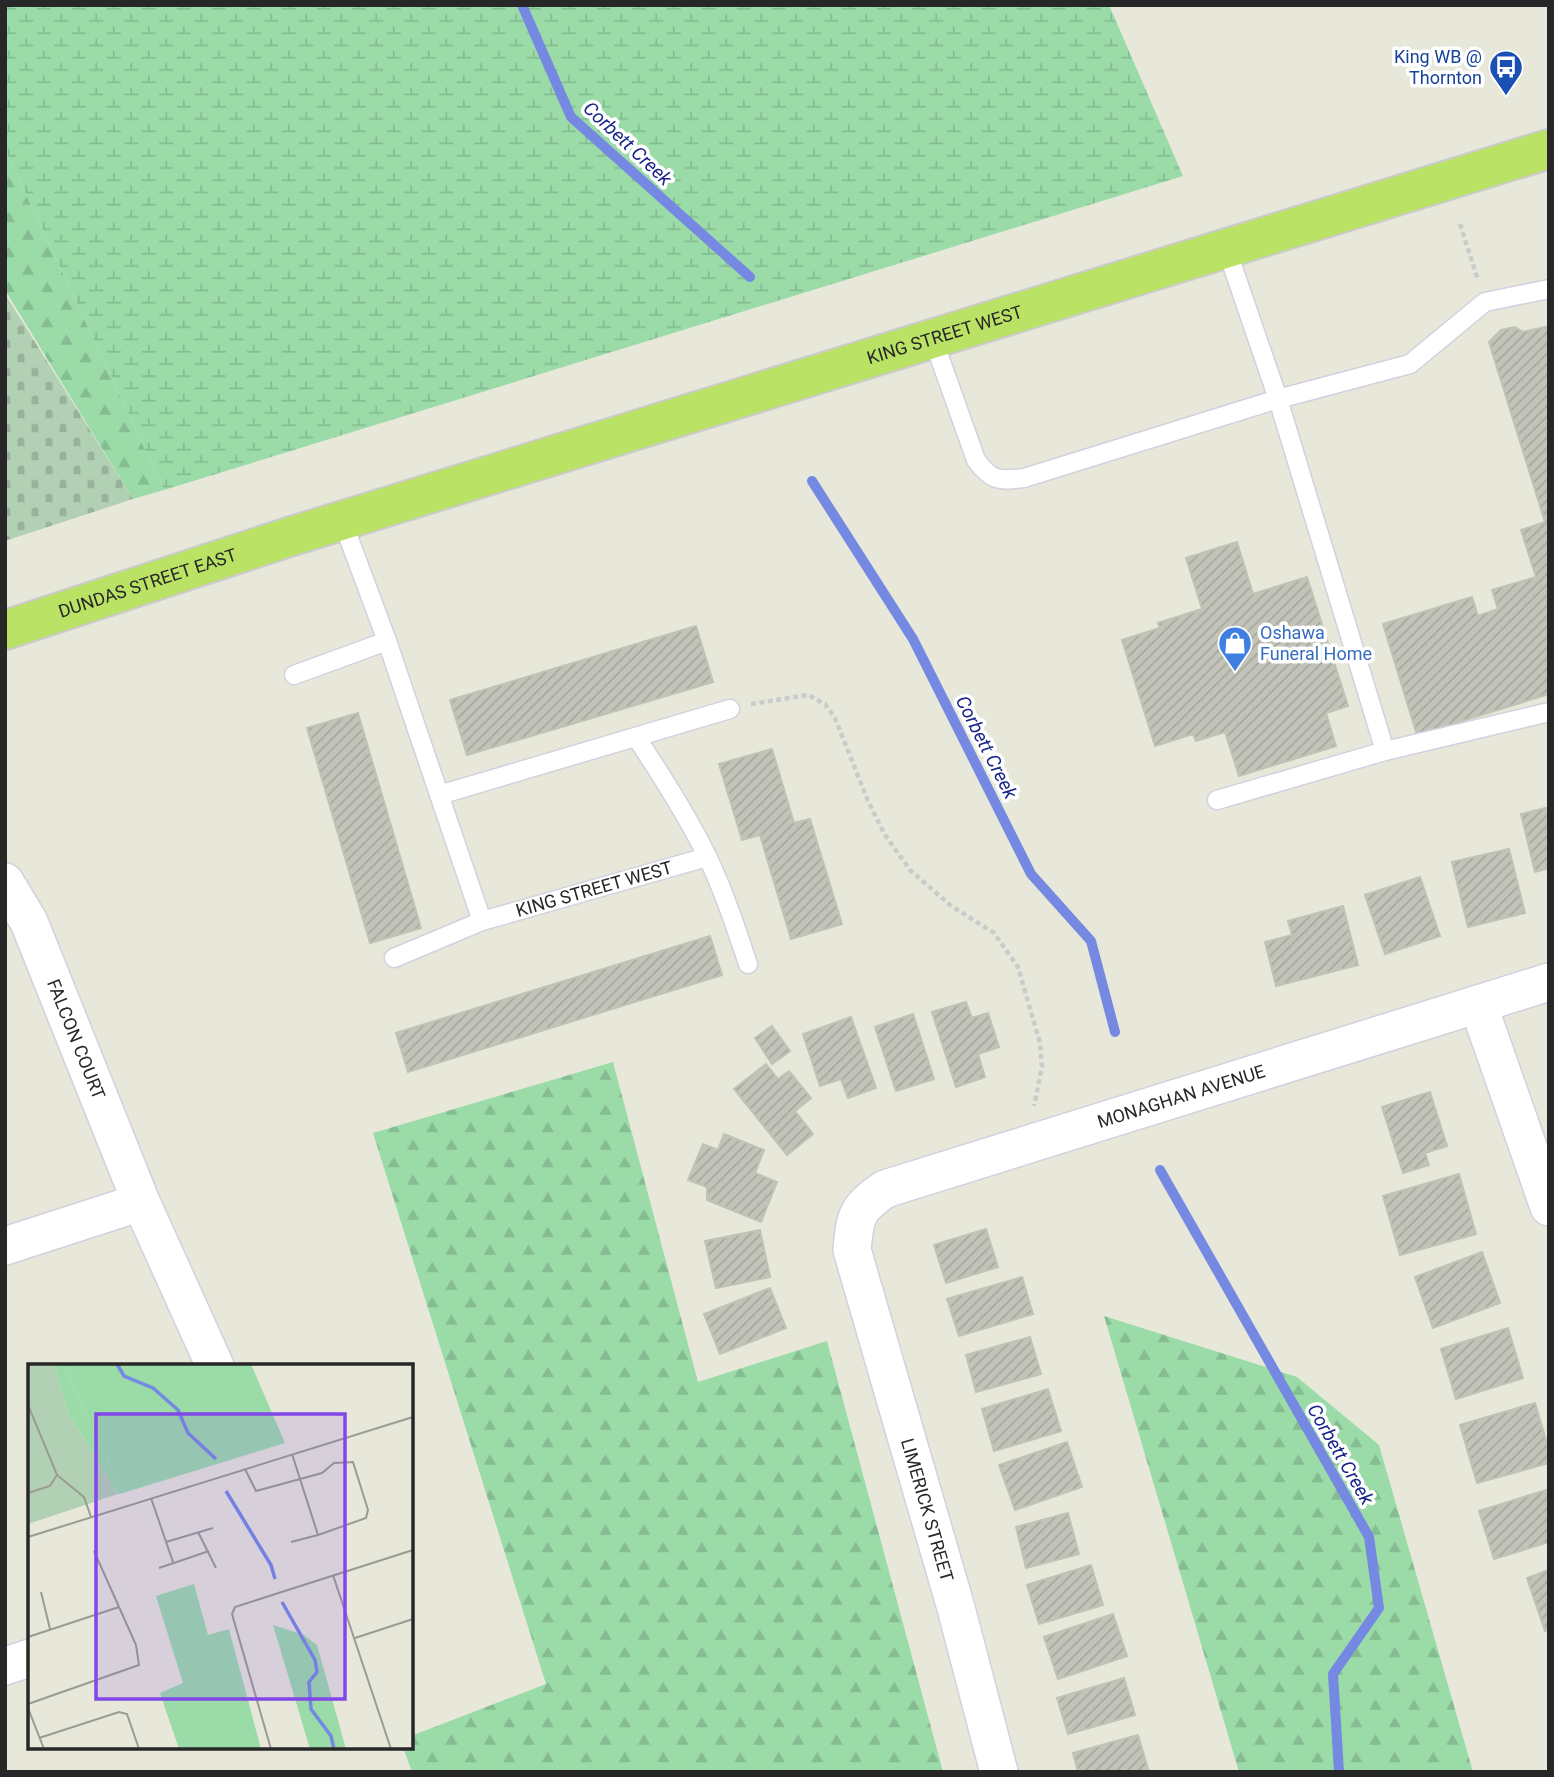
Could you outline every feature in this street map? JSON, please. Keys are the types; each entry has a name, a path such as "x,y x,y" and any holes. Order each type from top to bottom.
{"main road":[{"name":"KING STREET WEST","path":"292,536 1549,149"},
{"name":"DUNDAS STREET EAST","path":"5,630 292,536"}],"street":[{"name":"FALCON COURT","path":"5,881 29,922 141,1202 214,1364"},
{"name":"MONAGHAN AVENUE","path":"852,1250 855,1225 865,1203 885,1189 1549,982"},
{"path":"1478,1004 1549,1207"},
{"path":"5,1246 141,1202"},
{"name":"LIMERICK STREET","path":"852,1250 956,1608 999,1772"},
{"path":"5,1666 28,1659"}],"lane":[{"path":"1226,247 1278,399 1385,751"},
{"path":"933,340 976,460 986,475 1002,480 1024,478 1278,399 1410,364 1485,302 1549,289"},
{"path":"342,520 387,641 482,921"},
{"path":"293,674 387,641"},
{"path":"439,796 730,709"},
{"path":"1217,800 1385,751 1549,712"},
{"path":"636,737 669,786 707,856 730,908 748,964"},
{"name":"KING STREET WEST","path":"394,958 482,921 707,856"}],"path":[{"path":"1460,224 1485,302"},
{"path":"730,709 808,695 825,704 835,718 868,801 885,835 910,870 950,905 994,933 1018,967 1040,1043 1042,1067 1026,1145"}],"green space":[{"path":"5,5 1109,5 1183,176 164,490 5,149"},
{"path":"5,149 164,490 133,499 5,290"},
{"path":"5,294 133,499 5,541"},
{"path":"613,1062 698,1382 827,1341 943,1772 412,1772 404,1749 413,1749 413,1735 546,1684 373,1133"},
{"path":"1104,1316 1297,1377 1379,1445 1473,1772 1239,1772"}],"building":[{"path":"1549,326 1549,694 1417,735 1383,624 1472,597 1478,616 1498,609 1492,590 1536,577 1521,530 1545,522 1489,342 1501,330 1515,327 1523,332"},
{"name":"Oshawa Funeral Home","path":"1237,542 1253,594 1307,577 1348,706 1326,713 1336,746 1239,776 1225,732 1196,741 1193,734 1155,746 1122,640 1160,628 1158,623 1202,609 1186,558"},
{"path":"696,626 713,682 467,755 450,700"},
{"path":"358,713 421,928 370,943 307,728"},
{"path":"772,749 794,823 810,819 842,924 791,939 760,835 742,840 719,764"},
{"path":"1549,807 1549,868 1535,872 1521,814"},
{"path":"1509,849 1525,913 1468,927 1452,862"},
{"path":"1420,877 1440,936 1385,954 1365,895"},
{"path":"1343,906 1358,965 1276,986 1265,942 1292,935 1288,921"},
{"path":"710,936 722,975 408,1072 396,1033"},
{"path":"966,1002 972,1018 988,1013 999,1047 978,1054 985,1077 956,1087 932,1012"},
{"path":"913,1014 934,1079 896,1091 875,1027"},
{"path":"851,1017 876,1088 848,1098 841,1079 820,1086 803,1034"},
{"path":"772,1026 790,1051 772,1064 755,1038"},
{"path":"766,1064 778,1079 789,1071 811,1098 795,1111 813,1134 787,1155 734,1089"},
{"path":"1430,1092 1447,1146 1425,1153 1429,1165 1403,1173 1382,1107"},
{"path":"724,1134 764,1150 755,1173 777,1182 761,1222 707,1200 707,1187 688,1180 703,1144 718,1150"},
{"path":"1459,1174 1476,1234 1400,1255 1383,1196"},
{"path":"986,1229 998,1267 946,1283 934,1245"},
{"path":"760,1230 770,1277 716,1288 705,1241"},
{"path":"1482,1252 1500,1303 1433,1328 1415,1277"},
{"path":"1022,1277 1033,1314 959,1336 947,1299"},
{"path":"770,1288 786,1328 720,1354 704,1314"},
{"path":"1508,1328 1523,1378 1456,1399 1441,1349"},
{"path":"1030,1337 1041,1374 976,1392 966,1355"},
{"path":"1048,1389 1061,1431 994,1451 982,1409"},
{"path":"1535,1403 1549,1450 1549,1463 1477,1483 1460,1425"},
{"path":"1067,1442 1082,1487 1015,1510 999,1465"},
{"path":"1549,1489 1549,1542 1494,1559 1479,1511"},
{"path":"1068,1513 1079,1554 1026,1568 1016,1527"},
{"path":"1091,1565 1103,1605 1039,1624 1027,1585"},
{"path":"1549,1570 1549,1630 1545,1631 1527,1578"},
{"path":"1113,1614 1127,1656 1058,1679 1044,1637"},
{"path":"1124,1678 1135,1715 1068,1734 1057,1698"},
{"path":"1138,1735 1149,1772 1078,1772 1073,1753"}],"waterway":[{"name":"Corbett Creek","path":"522,5 571,117 750,277"},
{"name":"Corbett Creek","path":"812,481 913,639 1031,874 1091,941 1115,1032"},
{"name":"Corbett Creek","path":"1160,1170 1369,1537 1379,1608 1333,1674 1339,1772"}],"place":[{"name":"King WB @ Thornton","path":"1506,97"},
{"name":"Oshawa Funeral Home","path":"1235,673"}]}
